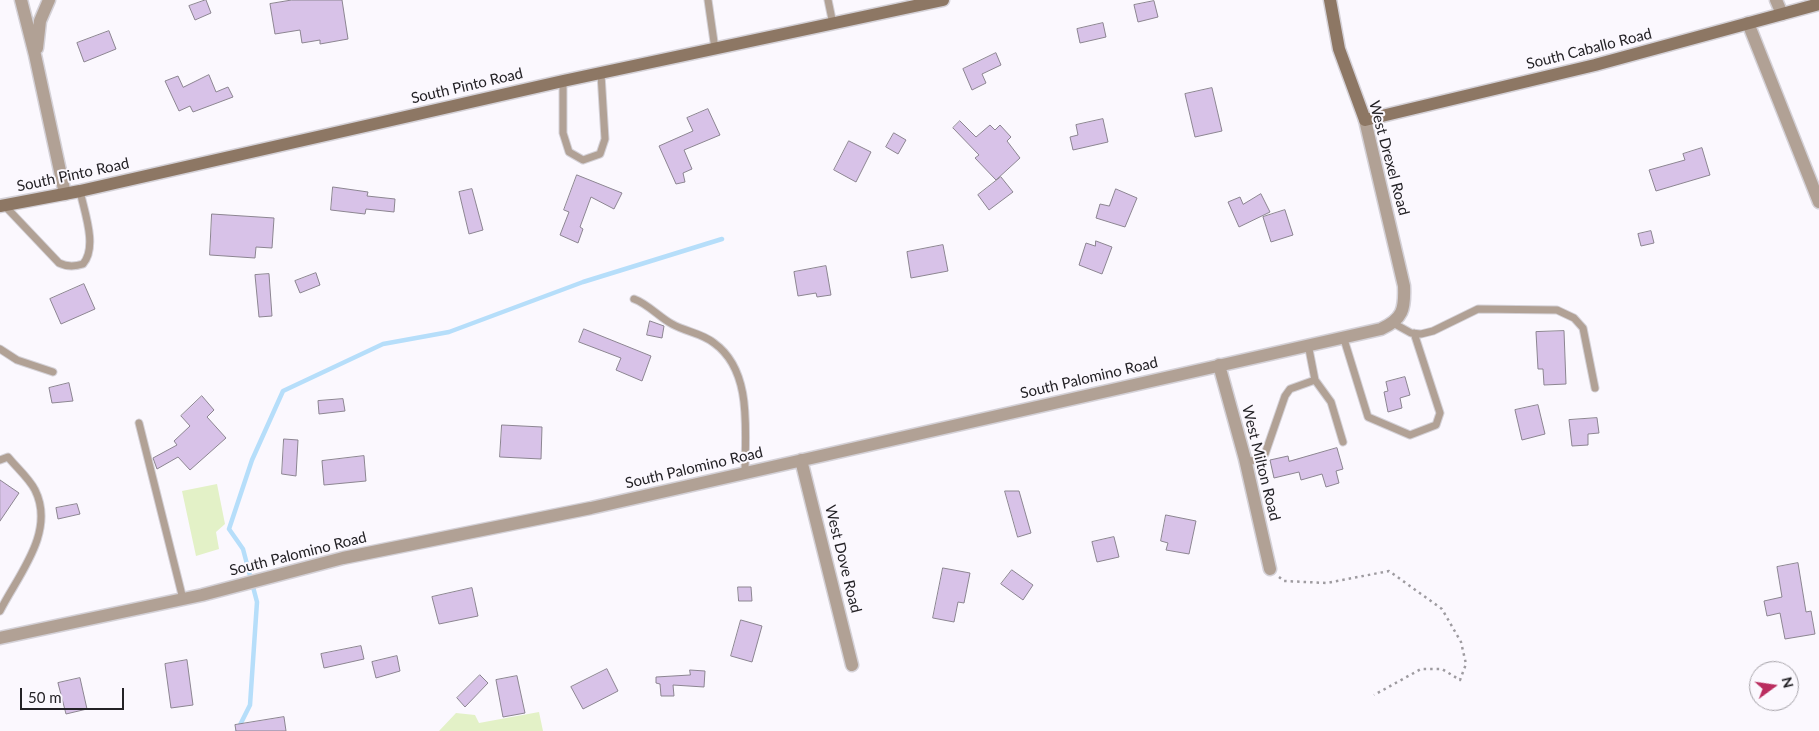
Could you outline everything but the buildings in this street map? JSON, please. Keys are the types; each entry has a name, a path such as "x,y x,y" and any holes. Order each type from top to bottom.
{"street":[{"path":"21,0 36,55 65,194"},
{"path":"36,55 40,21 49,0"},
{"name":"South Pinto Road","path":"2,206 80,191 563,81 833,24 921,3 943,0"},
{"name":"West Drexel Road","path":"1330,0 1339,49 1365,120 1404,286 1405,303 1399,316 1393,323"},
{"path":"1776,0 1782,14"},
{"name":"South Caballo Road","path":"1365,120 1595,65 1819,4"},
{"path":"1748,23 1819,202"},
{"name":"South Palomino Road","path":"0,638 183,599 343,558 591,508 1380,329 1393,323"},
{"name":"West Milton Road","path":"1218,365 1245,458 1270,569"},
{"name":"West Dove Road","path":"801,460 852,664"}],"lane":[{"path":"708,0 715,49"},
{"path":"828,0 833,24"},
{"path":"563,81 563,133 569,152 583,160 600,154 605,140 600,74"},
{"path":"2,206 59,263 66,266 75,266 83,264 89,252 89,241 80,191"},
{"path":"634,299 643,302 673,325 716,343 734,367 744,401 745,473"},
{"path":"1393,323 1414,333 1433,331 1478,309 1557,310 1574,318 1583,328 1595,388"},
{"path":"1343,336 1368,417 1410,435 1436,425 1440,413 1414,333"},
{"path":"1308,344 1315,380 1331,402 1343,442"},
{"path":"0,349 17,360 53,372"},
{"path":"1245,458 1252,462 1265,454 1285,396 1290,389 1315,380"},
{"path":"139,423 183,599"},
{"path":"0,460 8,457 35,489 42,512 38,539 0,611"}],"path":[{"path":"1270,569 1284,580 1327,583 1390,571 1442,608 1461,642 1466,664 1460,680 1442,669 1420,669 1374,695"}],"green space":[{"path":"217,484 225,524 216,532 219,549 196,556 182,491"},
{"path":"539,712 543,731 439,731 456,713 475,715 479,723"}],"waterway":[{"path":"237,731 250,705 257,602 243,549 229,529 252,460 283,391 383,344 449,332 583,282 722,239"}]}
